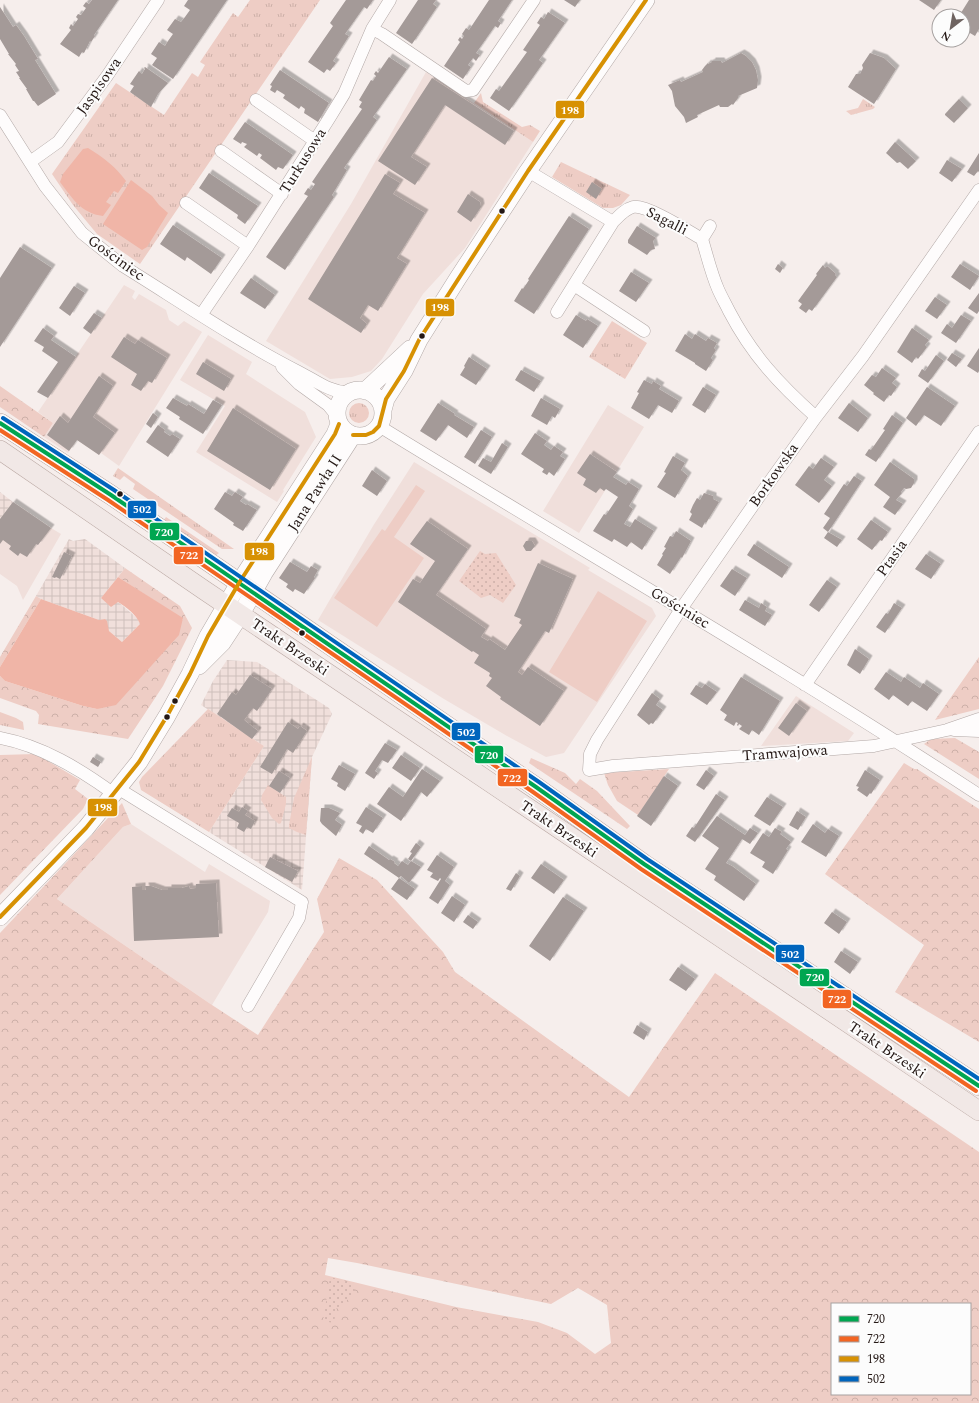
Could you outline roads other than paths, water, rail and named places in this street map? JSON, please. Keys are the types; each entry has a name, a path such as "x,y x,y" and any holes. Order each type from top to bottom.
{"main road":[{"name":"Trakt Brzeski","path":"0,423 111,495 246,587 536,787 644,864 979,1086"},
{"name":"Trakt Brzeski","path":"0,450 233,609 979,1111"}],"street":[{"name":"Jaspisowa","path":"30,162 58,142 107,76 158,0"},
{"name":"Turkusowa","path":"201,315 282,194 344,94 372,29 390,0"},
{"path":"372,29 382,34 466,91 473,90 534,0"},
{"path":"419,340 357,392 343,398 339,404 338,420 347,432 353,435 366,435 373,432 381,418 386,399 404,371 419,340 462,271 528,171 646,0"},
{"path":"256,100 315,141"},
{"name":"Gościniec","path":"0,115 45,186 82,234 123,266 272,358 326,388 336,392 357,392"},
{"path":"221,151 282,194"},
{"path":"528,171 613,222"},
{"name":"Borkowska","path":"589,770 590,754 597,740 681,609 816,417 863,356 979,190"},
{"path":"186,203 248,246"},
{"name":"Sagalli","path":"557,312 613,222 625,210 633,206 647,209 702,239"},
{"path":"710,226 702,239 718,289 743,337 784,389 816,417"},
{"path":"574,285 644,331"},
{"name":"Gościniec","path":"272,358 299,384 328,406 338,420"},
{"path":"357,392 377,399 380,402 381,418"},
{"name":"Gościniec","path":"381,418 681,609 896,741 979,795"},
{"name":"Jana Pawła II","path":"246,587 335,434 338,420"},
{"name":"Ptasia","path":"805,685 979,432"},
{"name":"Jana Pawła II","path":"246,587 353,435"},
{"path":"0,917 86,828 139,762 155,738 190,674 208,636 233,609 246,587"},
{"name":"Tramwajowa","path":"589,770 613,766 874,746 947,730 979,719"},
{"path":"947,730 979,731"},
{"path":"0,738 48,753 117,791 302,902 300,918 248,1006"}]}
